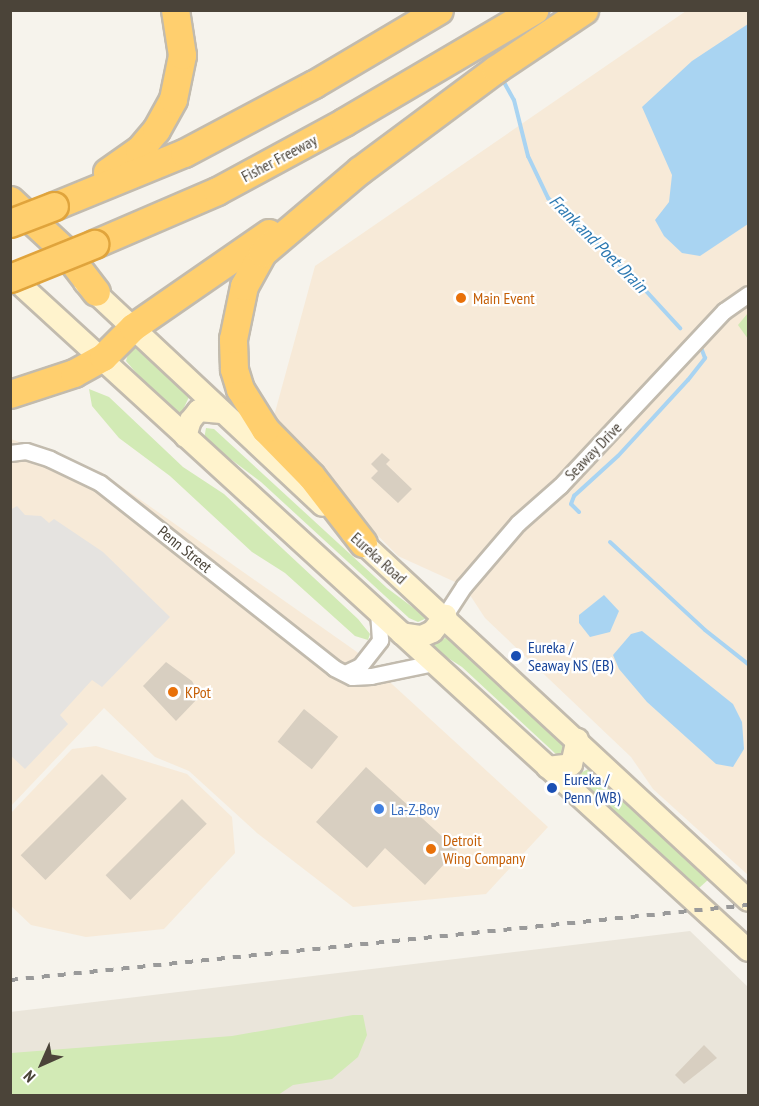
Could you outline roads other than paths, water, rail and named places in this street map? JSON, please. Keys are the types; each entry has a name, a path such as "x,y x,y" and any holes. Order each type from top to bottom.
{"highway":[{"path":"54,206 63,193 111,170 139,150 156,130 173,99 181,71 181,34 175,10"},
{"path":"10,223 184,153 314,84 439,10"},
{"name":"Fisher Freeway","path":"10,276 94,244 217,191 344,122 534,10"},
{"path":"10,394 74,373 103,357 133,327 360,170 496,69 584,10"},
{"path":"360,170 273,243 253,266 235,314 233,351 234,369 251,410 311,476 363,543"},
{"path":"10,200 63,249 96,292"}],"main road":[{"name":"Eureka Road","path":"10,215 96,292 221,412 363,543 445,615 748,900"},
{"path":"10,276 103,357 185,436 748,950"},
{"path":"185,436 190,420 198,410 221,412"},
{"path":"401,633 421,636 432,631 445,615"},
{"path":"548,767 571,764 577,739"}],"street":[{"name":"Seaway Drive","path":"445,615 464,586 518,523 560,486 724,311 748,294"},
{"name":"Penn Street","path":"10,453 26,451 50,459 100,483 304,646 345,673 371,676 434,663"},
{"path":"345,673 366,660 380,640 378,612"}],"water":[{"path":"748,24 748,224 700,256 682,253 664,236 655,220 669,202 672,175 642,107 692,61"},
{"path":"604,595 619,611 610,632 590,637 579,623 579,615"},
{"path":"642,631 733,704 742,722 744,749 733,767 716,764 647,702 619,669 613,655 631,634"}],"waterway":[{"name":"Frank and Poet Drain","path":"505,84 514,100 528,156 548,198 635,279 680,328"},
{"name":"Frank and Poet Drain","path":"579,512 571,504 574,496 618,456 688,380 705,358 702,350"},
{"name":"Frank and Poet Drain","path":"610,542 705,630 748,664"}],"railway":[{"path":"10,980 748,905"}],"place":[{"name":"Main Event","path":"461,298"},
{"name":"Eureka / Seaway NS (EB)","path":"516,656"},
{"name":"KPot","path":"173,692"},
{"name":"Eureka / Penn (WB)","path":"552,788"},
{"name":"La-Z-Boy","path":"379,809"},
{"name":"Detroit Wing Company","path":"431,849"}]}
